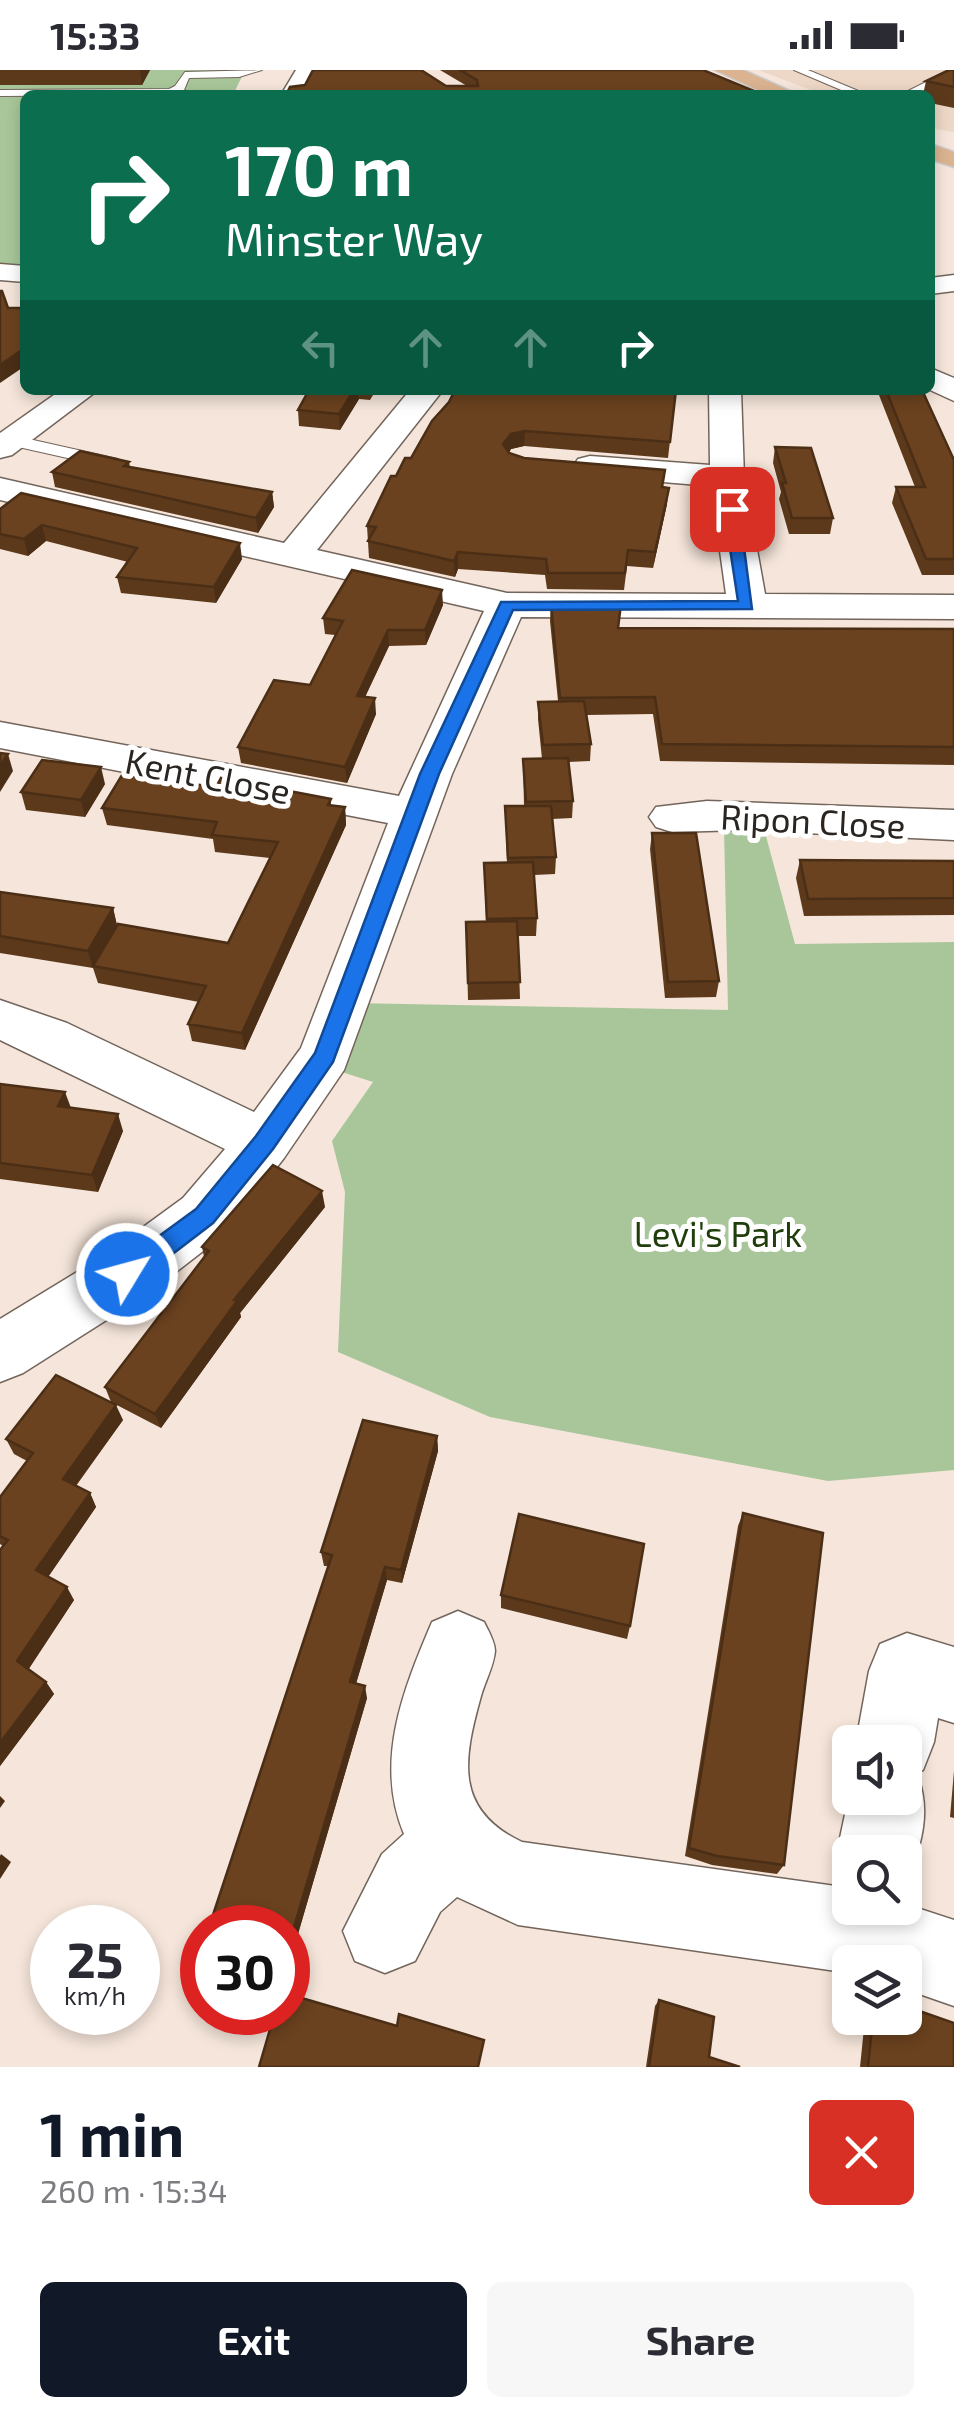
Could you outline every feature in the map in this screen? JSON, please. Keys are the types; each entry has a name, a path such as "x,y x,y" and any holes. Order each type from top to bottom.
{"main road":[{"path":"725,70 775,90"}],"street":[{"path":"292,557 422,395"},
{"path":"725,395 726,477 746,606"},
{"path":"19,400 69,399"},
{"path":"5,444 69,399"},
{"path":"565,463 726,477"},
{"path":"0,490 507,605 954,606"},
{"path":"0,1353 127,1274 204,1216 264,1142 325,1056 415,814 507,605"},
{"name":"Kent Close","path":"0,735 415,814"},
{"name":"Ripon Close","path":"672,817 744,814 852,823 954,824"},
{"path":"0,1019 48,1037 264,1142"},
{"path":"458,1648 433,1735 427,1784 430,1804 453,1844 467,1859 518,1883 832,1916"},
{"path":"898,1725 906,1671 954,1685"},
{"path":"385,1932 410,1883 453,1844"},
{"path":"878,1925 954,1963"}],"lane":[{"path":"175,90 186,75 257,70"},
{"path":"799,70 850,90"},
{"path":"916,90 954,72"},
{"path":"5,444 124,466"}],"shaded area":[{"path":"758,70 954,70 954,132 935,129 935,90 811,90"}],"green space":[{"path":"0,70 245,70 235,90 20,90 20,268 0,266"},
{"name":"Levi's Park","path":"763,825 795,944 954,942 954,1470 828,1481 490,1417 338,1352 345,1192 332,1141 373,1082 326,1067 350,1003 728,1010 724,828"}],"building":[{"path":"313,70 421,70 446,86 478,86 477,80 460,70 703,70 752,90 288,90 305,85"},
{"path":"954,70 954,87 926,81"},
{"path":"2,291 8,308 20,308 20,351 0,365"},
{"path":"306,395 351,395 339,414 298,410"},
{"path":"452,395 675,395 670,442 525,431 511,434 503,444 509,453 524,458 665,470 662,487 669,488 655,552 628,550 625,573 548,573 546,559 458,552 454,561 368,541 376,527 367,526 391,476 396,476 405,458 411,458 432,421"},
{"path":"888,395 924,395 954,460 954,559 926,559 896,487 925,487"},
{"path":"775,447 811,448 833,518 792,518"},
{"path":"80,451 129,462 124,466 272,492 256,518 52,472"},
{"path":"21,493 240,543 214,587 117,577 137,548 42,525 24,539 0,534 0,509"},
{"path":"352,570 442,590 425,630 388,630 357,696 375,698 345,767 238,747 274,680 310,685 343,621 323,618"},
{"path":"551,604 621,604 618,628 954,629 954,747 662,744 655,697 560,698"},
{"path":"584,701 591,744 543,745 538,702"},
{"path":"568,758 573,801 526,802 523,759"},
{"path":"42,760 101,767 81,800 21,792"},
{"path":"122,775 216,787 221,778 331,799 328,805 345,807 242,1033 188,1024 206,986 93,966 118,924 228,943 278,842 212,835 217,822 102,808"},
{"path":"505,806 551,806 556,857 508,858"},
{"path":"652,833 696,833 719,981 668,982"},
{"path":"800,860 954,861 954,898 808,899"},
{"path":"533,862 537,918 487,919 484,863"},
{"path":"0,892 113,908 88,951 0,936"},
{"path":"517,921 520,982 468,983 466,922"},
{"path":"0,1084 65,1092 58,1106 118,1114 92,1175 0,1163"},
{"path":"273,1165 322,1191 234,1300 237,1301 155,1414 105,1387 209,1251 202,1247"},
{"path":"56,1375 116,1405 63,1479 90,1493 36,1570 67,1587 17,1661 46,1682 0,1743 0,1550 8,1540 0,1536 0,1497 33,1453 6,1439"},
{"path":"363,1420 437,1436 401,1570 385,1567 350,1682 365,1686 300,1905 216,1905 332,1555 321,1552"},
{"path":"743,1513 823,1533 784,1865 689,1848"},
{"path":"519,1514 644,1544 630,1626 501,1595"},
{"path":"310,2000 397,2026 399,2014 484,2040 478,2067 259,2067 268,2035 310,2035"},
{"path":"659,2000 714,2017 709,2057 740,2067 649,2067"},
{"path":"922,2012 954,2023 954,2067 868,2067 871,2035 922,2035"}],"route":[{"path":"127,1274 204,1216 264,1142 325,1056 430,774 507,605 746,606 732,509"}]}
